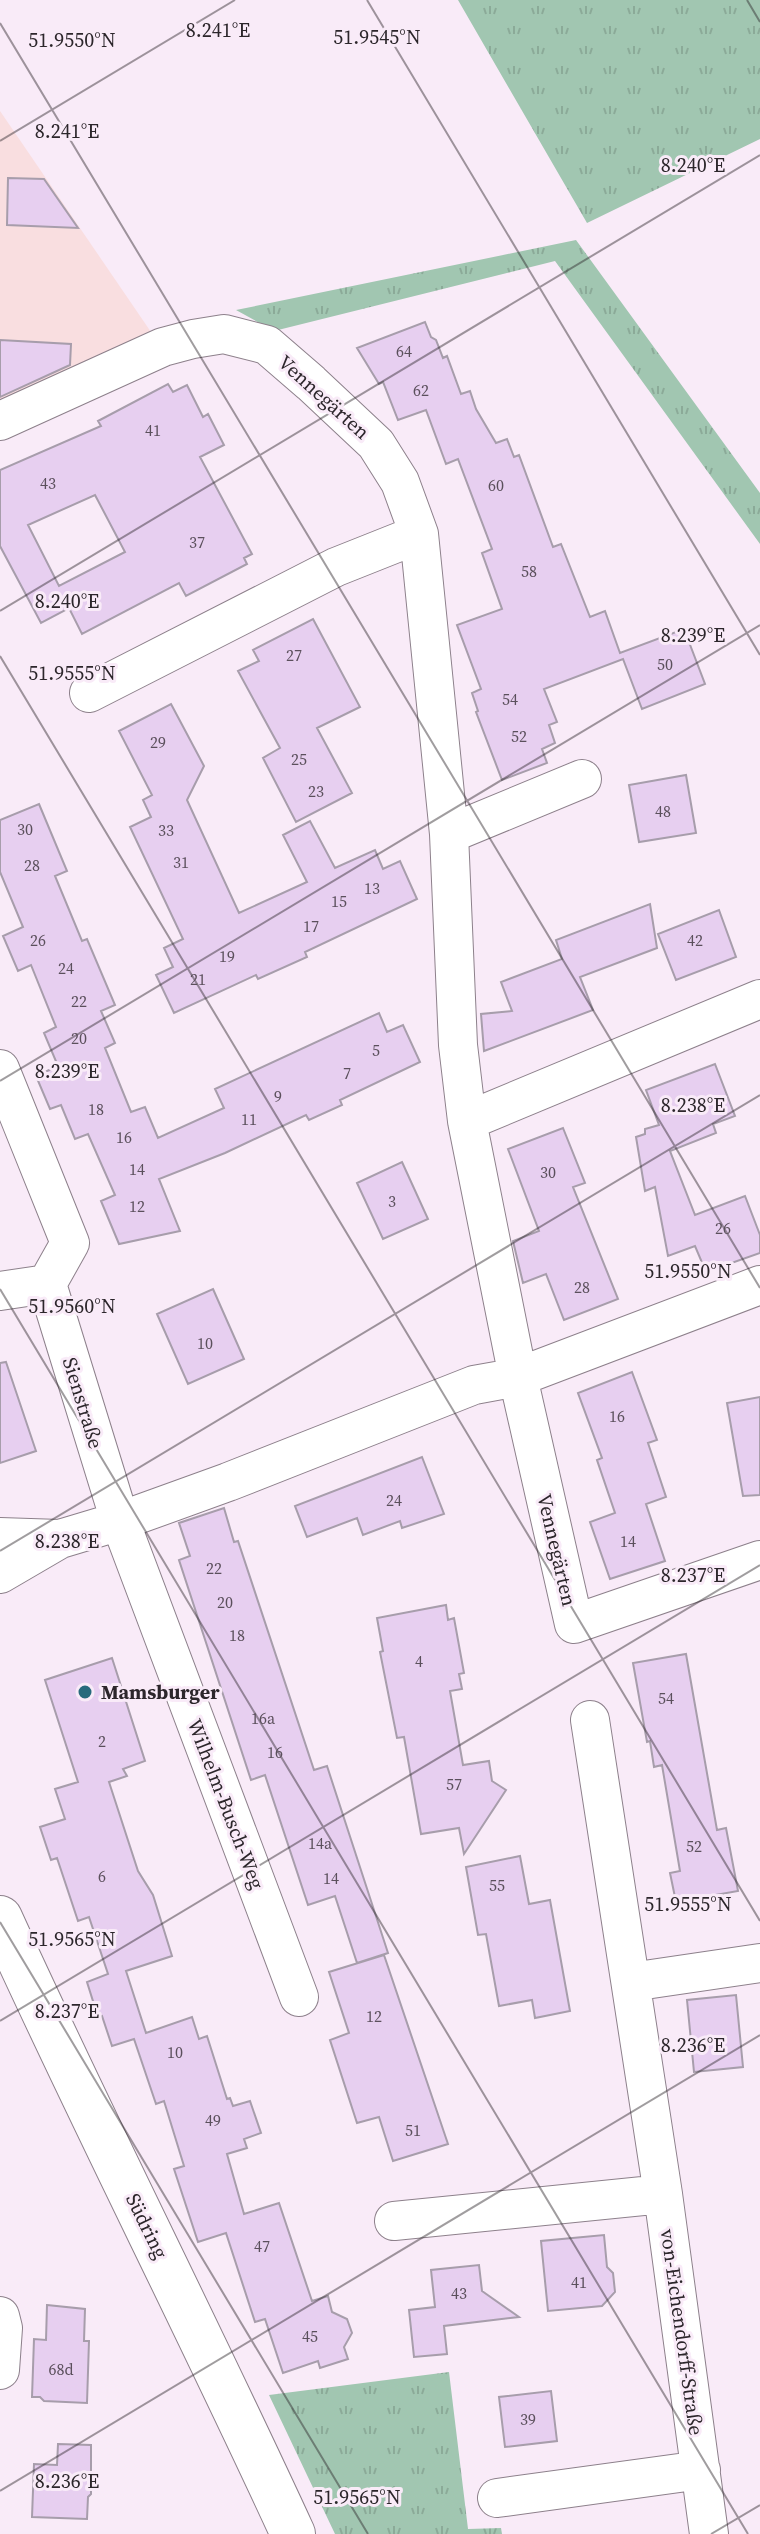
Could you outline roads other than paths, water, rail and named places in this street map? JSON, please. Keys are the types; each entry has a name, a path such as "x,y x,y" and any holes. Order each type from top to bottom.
{"main road":[{"name":"Südring","path":"0,1918 293,2534"}],"street":[{"name":"Vennegärten","path":"0,421 163,347 224,334 267,345 376,444 400,482 419,534 449,834 458,1045 467,1121 518,1377 574,1624 760,1560"},
{"path":"89,693 336,567 419,534"},
{"path":"449,834 582,779"},
{"path":"467,1121 760,999"},
{"path":"0,1069 70,1243 47,1284 0,1291"},
{"name":"Sienstraße","path":"47,1284 120,1521"},
{"path":"0,1574 60,1539 228,1482 474,1385 518,1377 760,1285"},
{"name":"Wilhelm-Busch-Weg","path":"120,1521 299,1997"},
{"path":"0,1537 60,1539"},
{"name":"von-Eichendorff-Straße","path":"590,1720 663,2194 709,2534"},
{"path":"631,1982 760,1963"},
{"path":"394,2221 663,2194"},
{"path":"0,2316 3,2328 0,2370"},
{"path":"497,2498 701,2470"}],"place":[{"name":"Mamsburger","path":"85,1692"}]}
